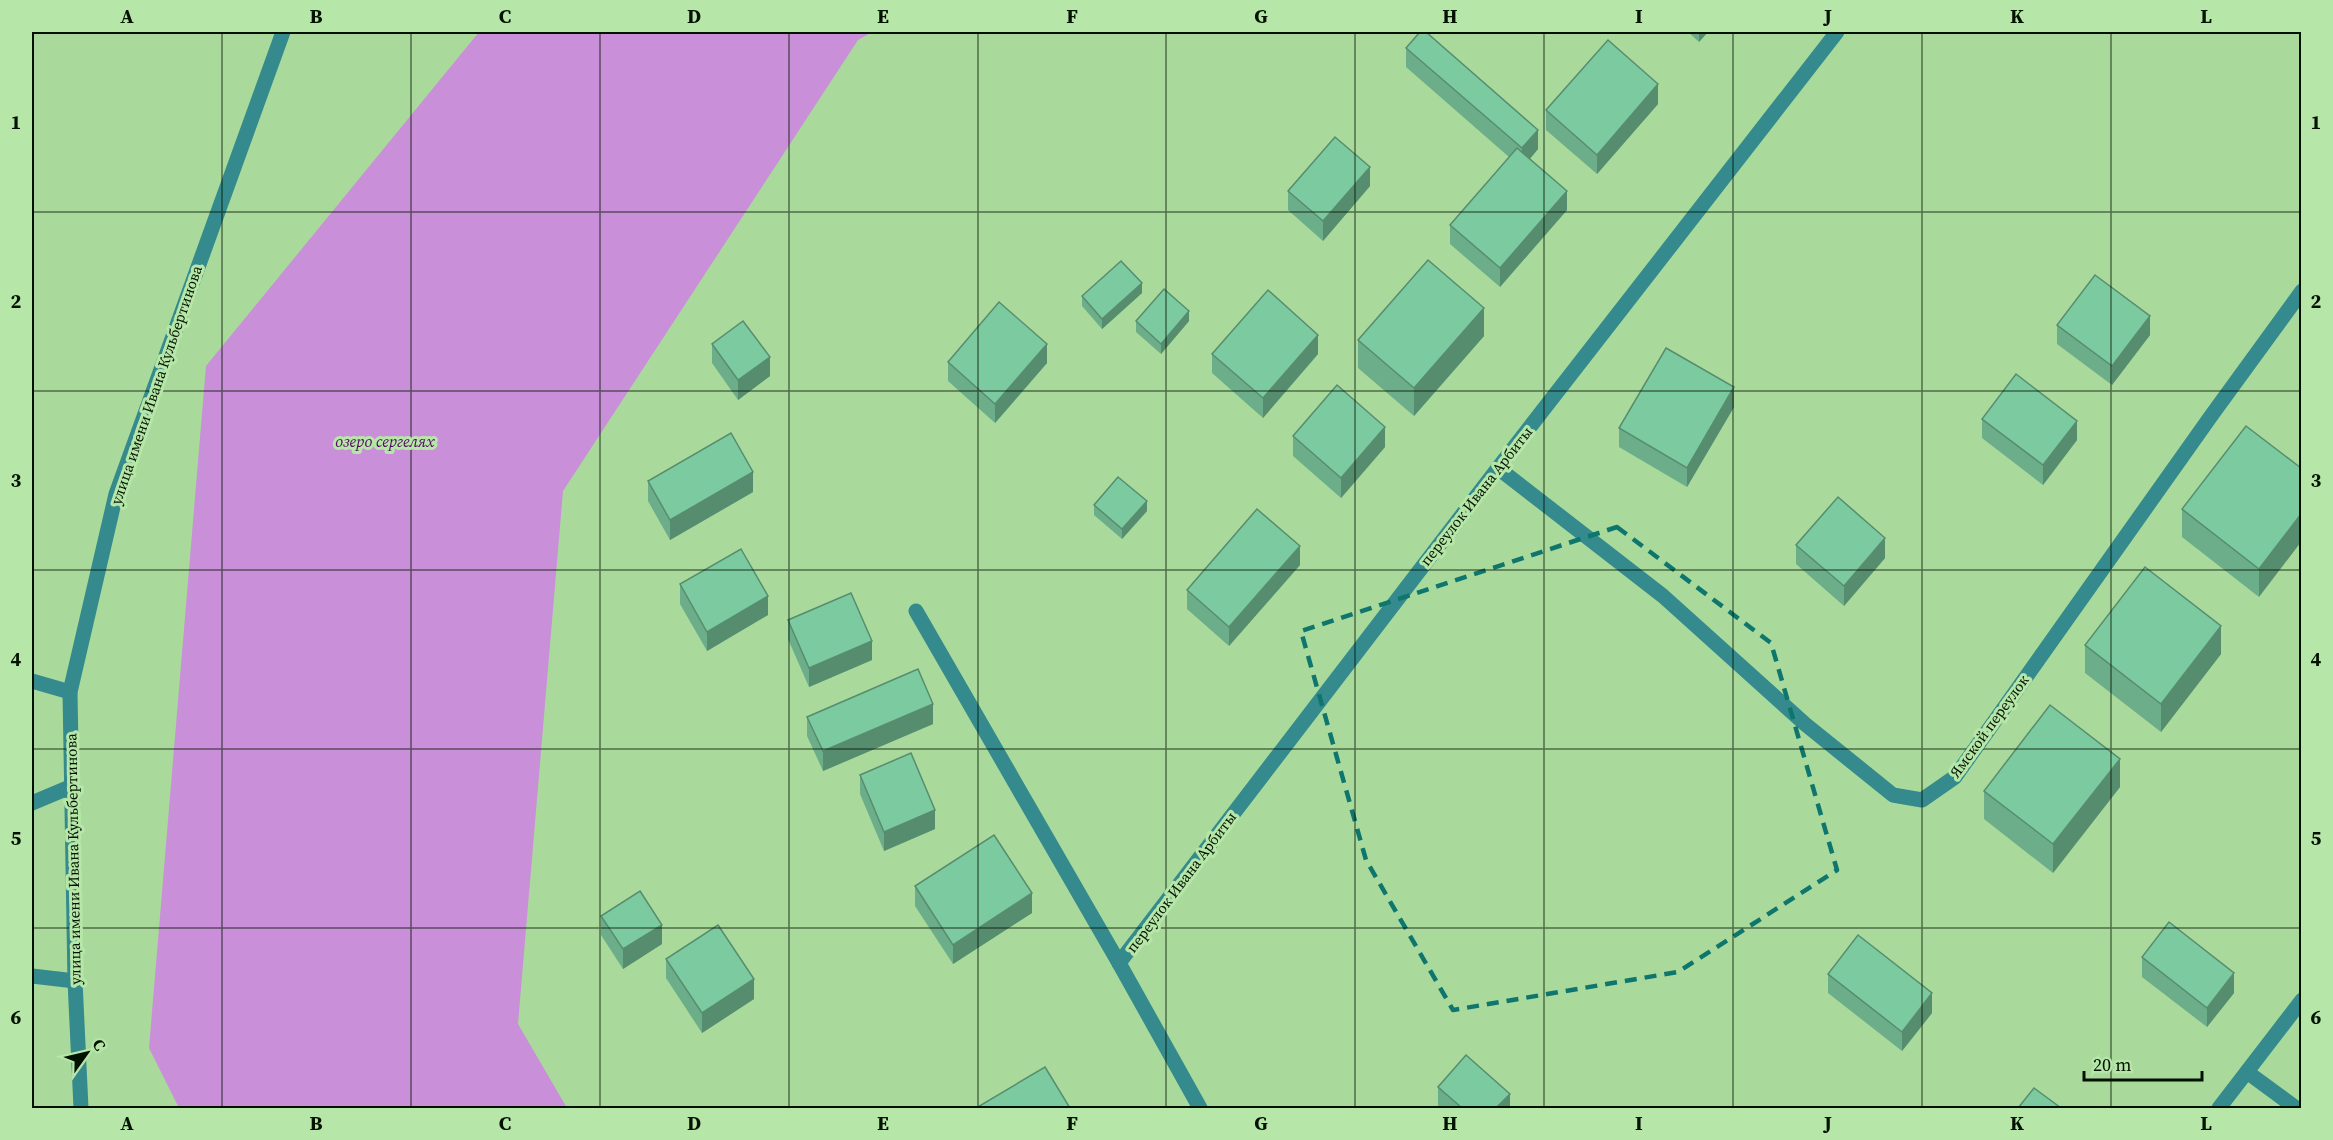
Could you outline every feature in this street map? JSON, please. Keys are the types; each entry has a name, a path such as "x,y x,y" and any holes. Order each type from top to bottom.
{"street":[{"name":"улица имени Ивана Кульбертинова","path":"81,1108 75,981 70,692 116,494 283,32"},
{"name":"переулок Ивана Арбиты","path":"1119,963 1498,468 1837,32"},
{"name":"Ямской переулок","path":"1498,468 1663,596 1805,724 1893,795 1922,800 1955,777 2301,291"},
{"name":"переулок Ивана Арбиты","path":"916,611 1200,1108"},
{"path":"32,681 70,692"},
{"path":"32,802 70,787"},
{"path":"32,976 75,981"},
{"path":"2219,1108 2301,1000"},
{"path":"2247,1072 2296,1108"}],"highlighted area":[{"path":"1617,527 1771,643 1837,870 1678,972 1453,1010 1366,860 1301,631"}],"water":[{"name":"озеро сергелях","path":"479,32 872,32 858,40 563,491 518,1024 567,1108 179,1108 149,1048 206,366"}],"building":[{"path":"1420,32 1426,32 1538,130 1522,148 1406,48"},
{"path":"1608,40 1658,84 1597,155 1546,110"},
{"path":"1335,137 1370,167 1323,221 1288,191"},
{"path":"1517,148 1567,191 1500,268 1450,225"},
{"path":"1428,260 1484,308 1414,388 1358,340"},
{"path":"1121,261 1142,283 1102,319 1082,296"},
{"path":"2095,275 2150,316 2112,366 2057,325"},
{"path":"1164,289 1189,311 1161,344 1136,321"},
{"path":"1268,290 1318,335 1263,398 1212,354"},
{"path":"999,302 1047,344 995,404 948,362"},
{"path":"743,321 770,357 738,380 712,344"},
{"path":"1666,348 1734,387 1687,468 1619,428"},
{"path":"2016,374 2077,421 2043,465 1982,419"},
{"path":"1337,385 1385,427 1341,478 1293,436"},
{"path":"2246,426 2301,468 2301,514 2259,569 2182,509"},
{"path":"731,433 753,472 670,520 648,481"},
{"path":"1118,477 1147,501 1122,529 1094,505"},
{"path":"1838,497 1885,538 1844,586 1796,545"},
{"path":"1257,509 1300,546 1229,627 1187,590"},
{"path":"741,549 768,596 707,632 680,584"},
{"path":"2145,567 2221,626 2161,704 2085,645"},
{"path":"851,593 872,641 809,668 788,620"},
{"path":"918,669 933,704 823,751 807,717"},
{"path":"2050,705 2120,759 2053,844 1984,791"},
{"path":"911,753 935,810 884,832 860,775"},
{"path":"994,835 1032,893 953,945 915,886"},
{"path":"640,891 662,925 623,949 601,916"},
{"path":"2169,922 2234,973 2207,1008 2142,957"},
{"path":"718,925 754,979 702,1013 666,959"},
{"path":"1858,935 1932,993 1902,1032 1828,974"},
{"path":"1466,1055 1510,1094 1496,1108 1462,1108 1438,1087"},
{"path":"1045,1067 1070,1108 976,1108"},
{"path":"2034,1088 2061,1108 2018,1108"}]}
